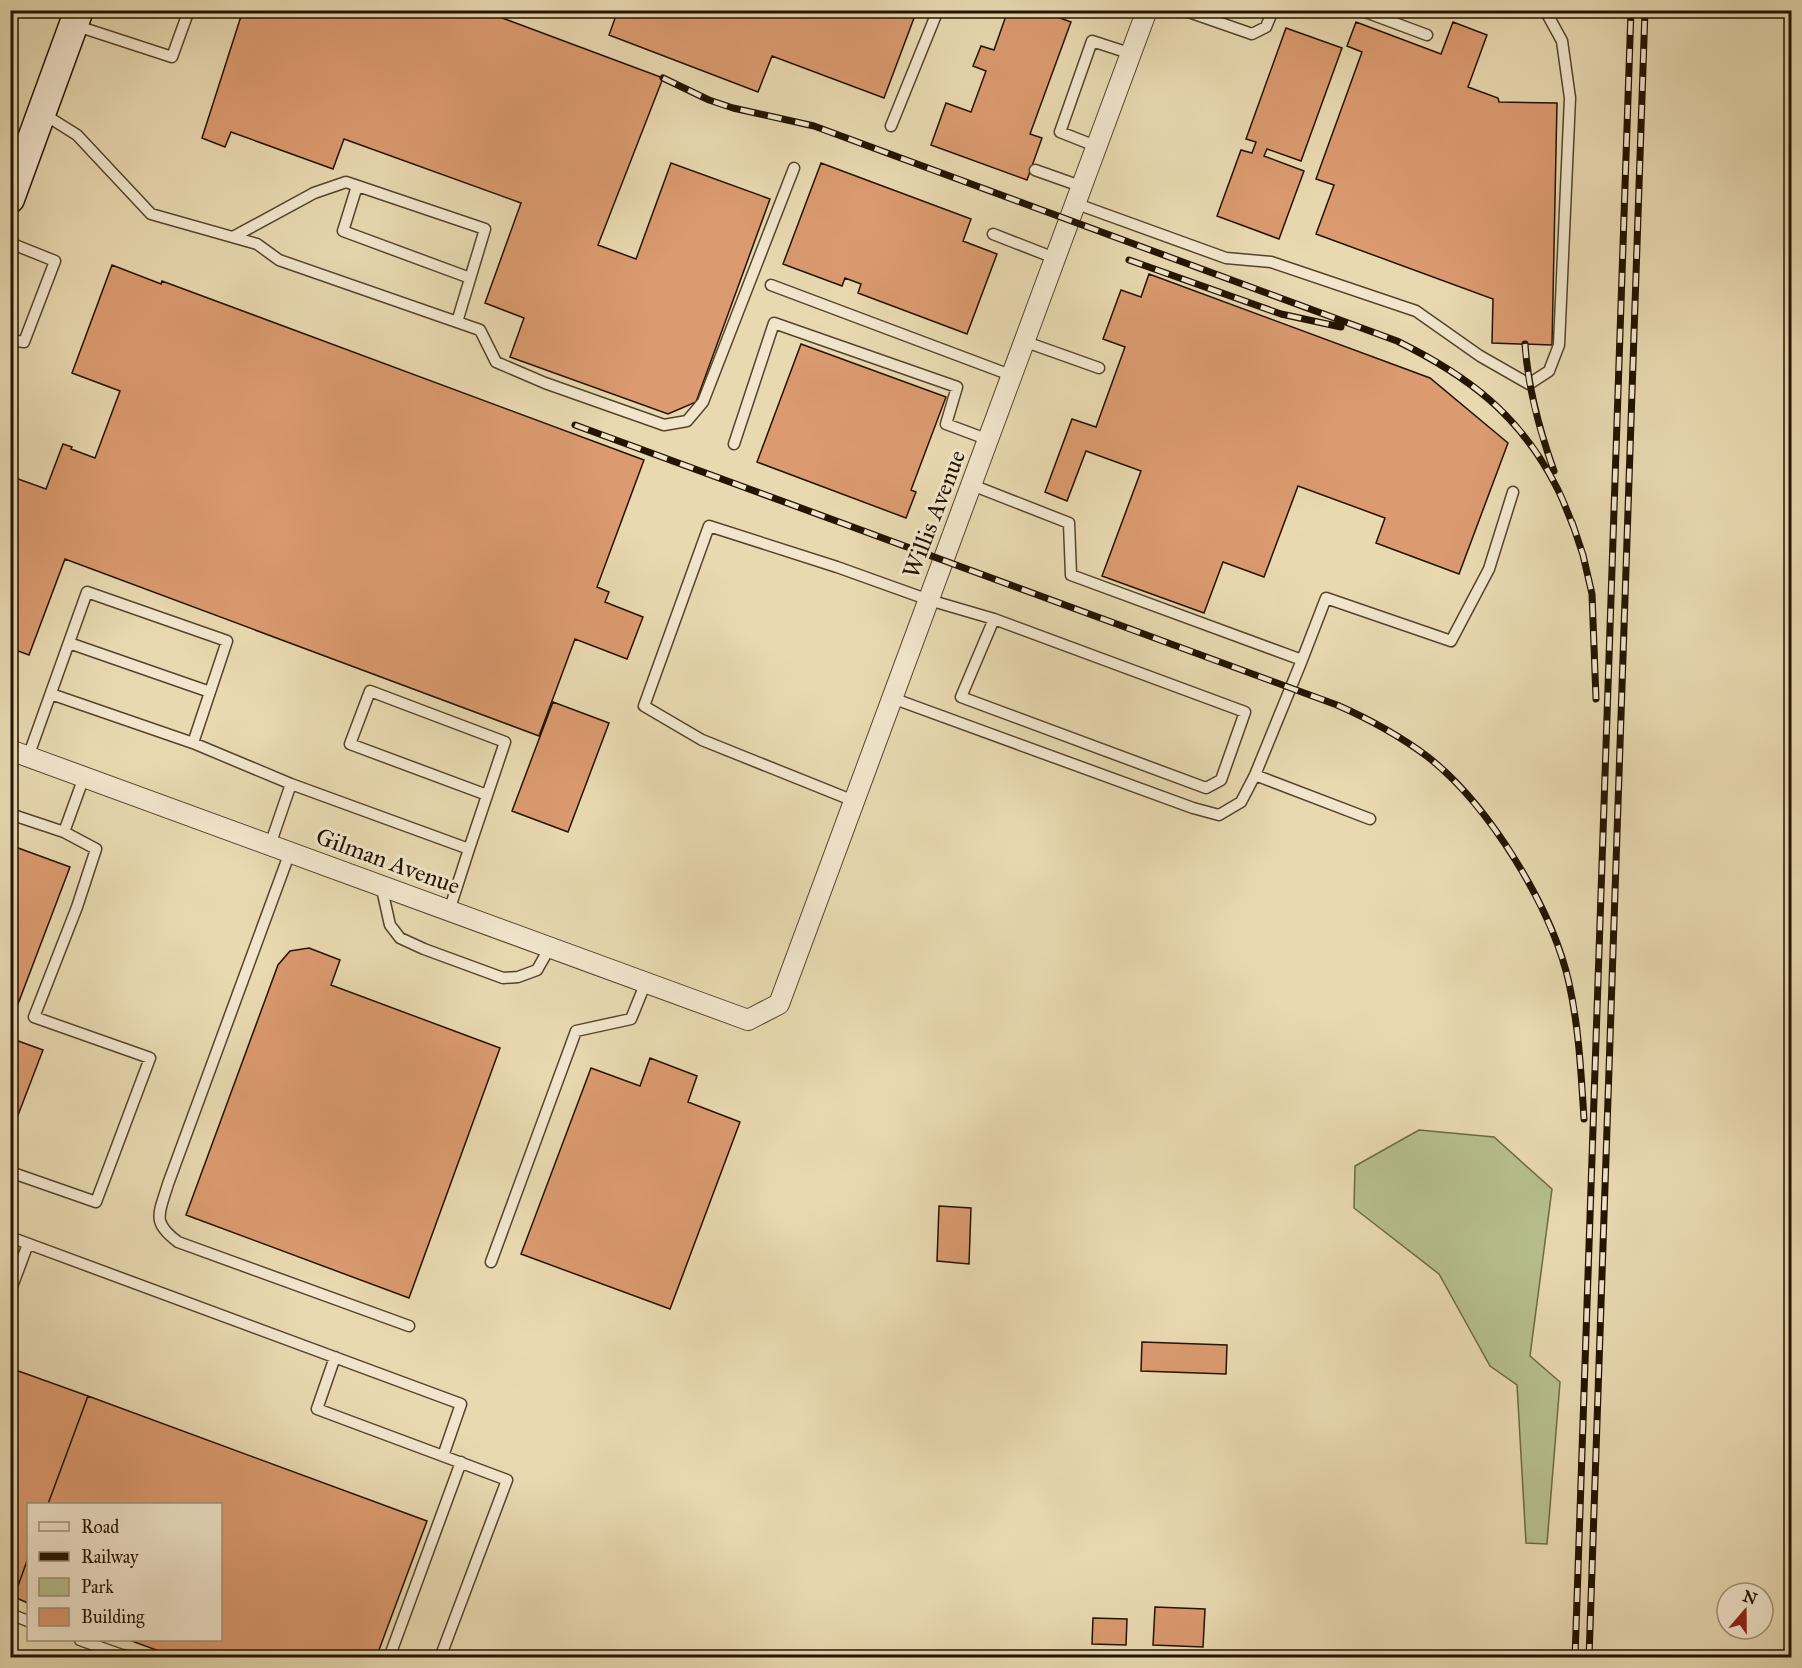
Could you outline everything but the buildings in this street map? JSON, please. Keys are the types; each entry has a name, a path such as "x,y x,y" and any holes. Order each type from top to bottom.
{"main road":[{"path":"10,199 77,18"}],"street":[{"name":"Willis Avenue","path":"748,1020 779,1004 1148,10"},
{"name":"Gilman Avenue","path":"19,754 748,1020"}],"lane":[{"path":"77,18 172,57 189,10"},
{"path":"891,126 938,10"},
{"path":"1183,10 1213,15 1252,34 1266,27 1273,10"},
{"path":"1360,10 1426,35"},
{"path":"1035,170 1080,196 1226,258 1271,262 1416,311 1480,356 1528,384 1549,371 1559,345 1570,98 1562,41 1545,10"},
{"path":"1098,147 1060,132 1092,41 1132,54"},
{"path":"42,113 77,135 151,214 257,244 279,260 480,330 496,362 545,383 664,425 687,422 703,402 795,168"},
{"path":"233,237 314,193 346,182 485,229 457,322"},
{"path":"357,186 343,231 470,278"},
{"path":"993,234 1057,259"},
{"path":"10,243 55,261 24,342 10,340"},
{"path":"771,285 1013,376"},
{"path":"734,444 774,323 957,387 946,424 988,440"},
{"path":"1026,342 1099,368"},
{"path":"972,485 1069,523 1071,575 1302,660"},
{"path":"892,698 1193,808 1219,815 1241,802 1255,775 1326,598 1451,641 1489,569 1513,492"},
{"path":"854,801 702,740 644,706 709,526 837,567 929,600 994,619 1245,712 1221,780 1206,788 961,697 994,619"},
{"path":"19,754 51,694 87,592 227,641 193,742"},
{"path":"69,643 210,692"},
{"path":"449,910 505,742 370,691 350,744 487,795"},
{"path":"51,694 193,742 291,784 470,849"},
{"path":"1255,775 1370,819"},
{"path":"64,832 84,777"},
{"path":"270,845 291,784"},
{"path":"10,814 64,832 96,849 77,907 34,1017 150,1058 96,1202 10,1172"},
{"path":"290,852 168,1184 159,1215 163,1231 178,1242 409,1326"},
{"path":"381,885 390,925 400,938 503,978 518,977 537,970 550,947"},
{"path":"491,1262 576,1031 631,1019 646,982"},
{"path":"10,1237 461,1404 443,1456"},
{"path":"10,1292 28,1244"},
{"path":"335,1358 317,1409 507,1480 440,1658"},
{"path":"389,1658 461,1462"},
{"path":"10,1614 27,1621"},
{"path":"83,1641 122,1655 138,1658"}],"green space":[{"path":"1419,1130 1494,1137 1552,1189 1530,1356 1560,1382 1547,1544 1526,1543 1517,1385 1490,1366 1439,1274 1354,1208 1355,1166"}],"railway":[{"path":"1575,1658 1631,10"},
{"path":"1589,1658 1645,10"},
{"path":"663,78 709,100 733,108 814,126 1397,341 1423,354 1469,383 1508,418 1526,438 1541,461 1559,491 1574,528"},
{"path":"1129,260 1281,314 1341,327"},
{"path":"1525,344 1535,409 1554,471"},
{"path":"575,425 1337,705 1384,728 1417,749 1451,777 1495,830 1533,891 1548,922 1561,953 1569,983 1579,1051 1584,1119"},
{"path":"1572,522 1592,594 1596,699"}]}
